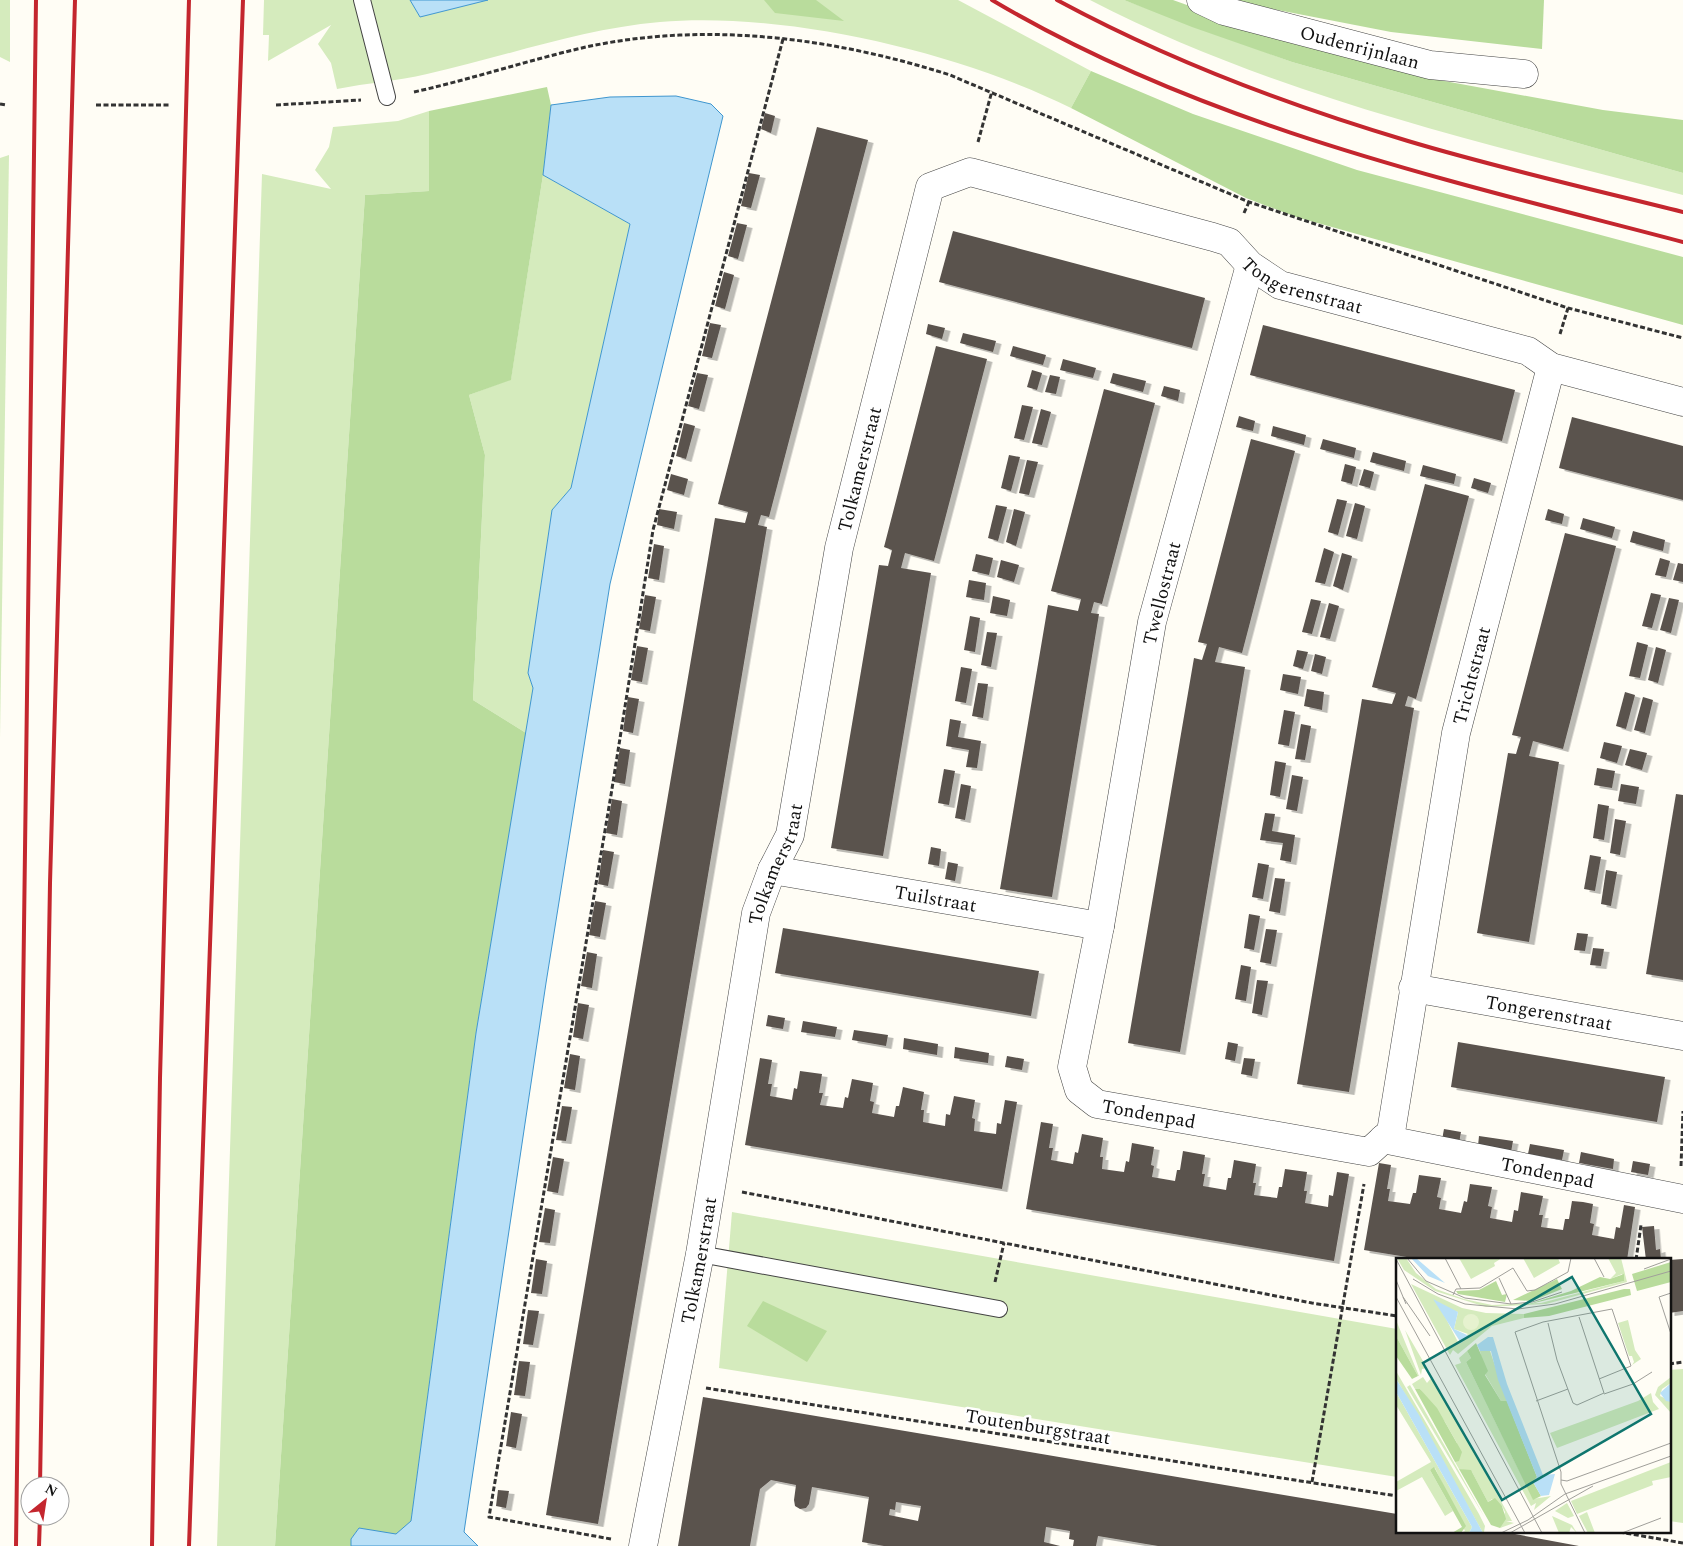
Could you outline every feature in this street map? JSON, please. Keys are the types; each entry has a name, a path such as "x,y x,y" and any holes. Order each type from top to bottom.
{"street":[{"name":"Oudenrijnlaan","path":"1201,0 1224,11 1430,65 1524,74"},
{"name":"Tolkamerstraat","path":"644,1545 700,1254 756,913 772,870 790,835 839,548 930,187 970,172"},
{"name":"Tongerenstraat","path":"970,172 1230,242 1250,265 1280,286 1528,352 1551,367 1683,402"},
{"name":"Twellostraat","path":"1100,926 1152,622 1250,265"},
{"name":"Trichtstraat","path":"1413,988 1456,733 1551,367"},
{"name":"Tuilstraat","path":"772,870 1100,926"},
{"name":"Tondenpad","path":"1100,926 1072,1067 1078,1090 1097,1104 1376,1146 1681,1199"},
{"name":"Tongerenstraat","path":"1413,988 1683,1036"},
{"path":"1376,1146 1391,1132 1413,988"}],"lane":[{"path":"362,0 387,96"},
{"path":"700,1254 995,1308"}],"path":[{"path":"644,1545 489,1517 611,795 653,530 783,39"},
{"path":"970,172 992,91"},
{"path":"0,104 6,105"},
{"path":"96,105 169,106"},
{"path":"1681,1199 1683,1111"},
{"path":"1312,1482 1343,1308 1376,1146"},
{"path":"711,1186 1343,1308 1396,1316"},
{"path":"995,1308 1004,1243"},
{"path":"1670,1364 1683,1362"},
{"name":"Toutenburgstraat","path":"676,1384 1396,1496"},
{"path":"1631,1534 1683,1543"}],"green space":[{"path":"0,0 10,0 10,62 0,57"},
{"path":"264,0 410,0 420,17 488,0 958,0 1091,71 1071,108 977,69 925,53 815,30 761,23 709,20 660,22 601,31 542,44 427,74 337,89 331,63 318,44 331,25 268,61 269,35 263,35"},
{"path":"764,0 816,0 844,21 775,13"},
{"path":"1090,0 1124,0 1292,62 1683,173 1683,195 1456,136 1306,90 1233,64 1161,34"},
{"path":"1124,0 1173,0 1254,29 1428,78 1603,110 1683,120 1683,173 1292,62 1192,27"},
{"path":"1227,0 1544,0 1542,49 1391,32"},
{"path":"1091,71 1193,114 1357,170 1683,257 1683,325 1296,217 1246,198 1071,108"},
{"path":"547,87 551,105 543,175 511,380 469,395 485,455 473,700 526,733 476,1033 411,1521 396,1535 359,1528 351,1539 351,1546 275,1546 365,195 429,191 429,111"},
{"path":"429,111 429,191 365,195 275,1546 217,1546 262,174 331,189 315,170 329,147 333,127 398,121"},
{"path":"9,155 0,738 0,158"},
{"path":"543,175 630,224 571,488 552,510 528,673 533,688 526,733 473,700 485,455 469,395 511,379"},
{"path":"732,1212 1396,1329 1396,1477 719,1368"},
{"path":"763,1301 827,1331 807,1362 747,1326"},
{"path":"1683,1369 1683,1523 1670,1521 1670,1370"}],"water":[{"path":"410,0 488,0 420,17"},
{"path":"676,96 711,104 723,116 610,584 546,983 464,1532 478,1546 351,1546 351,1539 359,1528 396,1534 411,1521 476,1033 533,688 528,673 552,510 571,488 630,224 543,175 551,105 610,97"}],"building":[{"path":"765,113 775,116 771,133 761,129"},
{"path":"817,127 868,140 769,517 761,515 758,525 767,527 598,1524 546,1515 715,518 745,523 748,512 718,504"},
{"path":"749,173 760,175 751,208 741,206"},
{"path":"737,223 747,225 738,259 728,256"},
{"path":"953,231 1205,298 1192,348 939,282"},
{"path":"724,272 734,275 725,309 715,306"},
{"path":"710,323 721,325 712,358 702,356"},
{"path":"928,324 945,328 942,339 926,334"},
{"path":"1263,325 1515,390 1502,441 1250,375"},
{"path":"963,333 996,341 993,352 960,343"},
{"path":"936,346 987,359 934,561 905,553 901,568 931,573 883,856 831,848 879,565 888,566 892,550 884,547"},
{"path":"1013,346 1046,355 1043,365 1010,356"},
{"path":"1063,359 1096,368 1093,378 1060,370"},
{"path":"1032,370 1042,373 1037,390 1027,387"},
{"path":"697,373 708,375 699,409 688,406"},
{"path":"1113,373 1146,381 1143,392 1110,383"},
{"path":"1050,375 1060,377 1056,394 1045,392"},
{"path":"1164,386 1180,390 1178,401 1161,396"},
{"path":"1104,389 1155,403 1102,604 1094,602 1091,613 1099,614 1052,897 1000,889 1048,605 1078,611 1081,599 1051,591"},
{"path":"1022,405 1033,407 1024,440 1014,438"},
{"path":"1041,409 1051,412 1042,445 1032,443"},
{"path":"1239,416 1255,421 1253,431 1236,427"},
{"path":"1572,417 1683,446 1683,500 1559,468"},
{"path":"684,423 695,426 686,459 676,456"},
{"path":"1273,426 1306,435 1304,445 1271,436"},
{"path":"1251,439 1295,451 1242,653 1219,647 1215,662 1245,667 1180,1052 1128,1043 1194,658 1202,660 1207,644 1198,642"},
{"path":"1323,439 1356,448 1354,458 1320,449"},
{"path":"1373,452 1406,461 1404,471 1370,462"},
{"path":"1009,455 1020,457 1011,491 1001,488"},
{"path":"1027,460 1038,462 1029,495 1019,493"},
{"path":"1345,464 1356,467 1352,484 1341,481"},
{"path":"1423,465 1456,474 1454,484 1420,476"},
{"path":"1364,469 1374,472 1370,488 1359,485"},
{"path":"671,474 688,479 684,495 667,490"},
{"path":"1474,478 1491,483 1488,493 1471,488"},
{"path":"1425,484 1469,496 1416,699 1408,696 1405,706 1414,708 1349,1092 1297,1084 1362,699 1392,704 1396,693 1372,687"},
{"path":"1337,499 1347,501 1338,535 1328,532"},
{"path":"1355,503 1365,506 1357,539 1346,536"},
{"path":"996,505 1007,507 998,541 988,538"},
{"path":"659,509 677,512 674,529 657,525"},
{"path":"1014,509 1025,512 1016,546 1006,542"},
{"path":"1548,509 1564,514 1562,524 1545,520"},
{"path":"1583,518 1615,527 1612,538 1580,529"},
{"path":"1633,531 1665,540 1663,551 1630,542"},
{"path":"1565,533 1616,546 1563,749 1533,741 1529,756 1559,762 1529,942 1477,933 1508,753 1516,754 1521,737 1512,735"},
{"path":"654,544 664,546 659,580 648,578"},
{"path":"1324,548 1334,552 1325,584 1315,582"},
{"path":"1342,553 1352,556 1343,590 1333,586"},
{"path":"976,554 993,558 989,575 972,571"},
{"path":"1660,558 1670,561 1666,577 1655,575"},
{"path":"1001,560 1019,565 1014,582 997,577"},
{"path":"1678,563 1683,564 1683,582 1673,580"},
{"path":"969,580 986,583 984,600 966,597"},
{"path":"1651,593 1661,595 1652,628 1642,626"},
{"path":"645,595 656,597 650,631 639,629"},
{"path":"993,596 1010,600 1007,616 990,613"},
{"path":"1669,598 1679,600 1671,633 1660,630"},
{"path":"1311,599 1321,601 1312,634 1302,632"},
{"path":"1329,603 1339,606 1330,639 1320,637"},
{"path":"970,616 980,618 975,652 964,650"},
{"path":"987,632 997,633 991,667 981,665"},
{"path":"1637,642 1648,645 1640,678 1629,676"},
{"path":"637,646 648,648 642,682 631,680"},
{"path":"1656,647 1666,650 1658,683 1648,680"},
{"path":"1297,650 1308,652 1303,669 1293,666"},
{"path":"1315,654 1326,657 1322,674 1311,671"},
{"path":"961,667 972,669 966,703 955,701"},
{"path":"1283,674 1301,677 1298,694 1280,690"},
{"path":"978,683 988,684 983,718 972,716"},
{"path":"1307,689 1324,692 1322,710 1304,706"},
{"path":"1625,692 1635,695 1626,729 1616,726"},
{"path":"628,697 639,699 633,733 623,731"},
{"path":"1643,697 1653,700 1645,733 1634,730"},
{"path":"1284,710 1295,712 1289,746 1278,744"},
{"path":"950,719 961,721 958,737 981,741 977,768 966,767 969,750 946,746"},
{"path":"1301,724 1311,726 1305,760 1295,759"},
{"path":"1604,742 1622,746 1617,763 1600,758"},
{"path":"620,748 630,750 625,784 614,782"},
{"path":"1630,749 1647,753 1642,770 1625,765"},
{"path":"1275,761 1286,763 1280,797 1270,795"},
{"path":"1597,768 1615,771 1612,788 1594,785"},
{"path":"944,769 955,771 949,805 938,803"},
{"path":"1292,775 1303,777 1297,811 1286,809"},
{"path":"961,784 971,786 965,820 955,818"},
{"path":"1621,784 1639,787 1636,804 1618,801"},
{"path":"1676,794 1683,795 1683,980 1646,974"},
{"path":"612,799 622,801 617,835 606,833"},
{"path":"1598,804 1609,806 1604,840 1593,838"},
{"path":"1265,813 1275,814 1272,831 1295,835 1291,862 1280,860 1283,843 1260,840"},
{"path":"1615,819 1626,821 1620,855 1610,853"},
{"path":"931,847 941,849 939,866 928,864"},
{"path":"603,850 614,852 608,886 598,884"},
{"path":"1590,855 1601,857 1595,891 1584,889"},
{"path":"948,862 958,864 955,881 945,879"},
{"path":"1258,863 1269,865 1263,899 1252,897"},
{"path":"1606,870 1617,872 1611,906 1601,904"},
{"path":"1275,878 1285,879 1280,913 1269,911"},
{"path":"595,901 606,903 600,937 589,935"},
{"path":"1249,914 1260,916 1254,950 1244,948"},
{"path":"783,928 1039,971 1031,1016 775,973"},
{"path":"1266,929 1277,930 1271,964 1260,962"},
{"path":"1577,933 1588,934 1585,951 1574,950"},
{"path":"1593,948 1604,949 1601,966 1590,965"},
{"path":"587,952 597,954 592,988 581,986"},
{"path":"1241,965 1251,967 1246,1001 1235,999"},
{"path":"1257,980 1268,981 1262,1015 1252,1013"},
{"path":"578,1003 589,1005 583,1039 573,1037"},
{"path":"768,1015 785,1018 783,1029 766,1026"},
{"path":"803,1021 837,1027 835,1037 801,1032"},
{"path":"854,1030 888,1035 886,1046 852,1040"},
{"path":"904,1038 938,1044 937,1055 903,1049"},
{"path":"1228,1042 1238,1044 1235,1061 1225,1059"},
{"path":"1458,1042 1665,1077 1657,1122 1451,1087"},
{"path":"955,1047 989,1053 988,1063 954,1058"},
{"path":"570,1054 580,1056 575,1090 564,1088"},
{"path":"1007,1056 1024,1059 1022,1070 1005,1067"},
{"path":"760,1058 772,1060 768,1084 772,1084 770,1096 792,1100 794,1088 797,1089 800,1071 822,1074 819,1093 823,1093 820,1105 843,1108 845,1097 848,1098 852,1079 873,1083 870,1101 874,1102 872,1113 894,1117 896,1106 899,1106 903,1087 924,1092 921,1110 924,1110 923,1122 945,1126 946,1114 950,1115 954,1096 975,1100 972,1118 975,1119 974,1131 996,1134 997,1123 1001,1124 1005,1100 1017,1102 1002,1189 745,1145"},
{"path":"1244,1058 1255,1059 1252,1076 1241,1074"},
{"path":"562,1106 572,1107 566,1141 556,1140"},
{"path":"1041,1122 1053,1124 1049,1148 1053,1148 1051,1160 1073,1164 1075,1152 1078,1153 1082,1134 1103,1138 1100,1157 1103,1157 1102,1169 1124,1172 1126,1161 1129,1162 1132,1143 1154,1147 1151,1165 1154,1166 1152,1177 1175,1181 1177,1170 1180,1170 1183,1151 1205,1155 1202,1174 1205,1174 1203,1186 1226,1190 1228,1178 1231,1178 1234,1160 1256,1164 1253,1183 1256,1183 1254,1195 1277,1198 1279,1187 1282,1187 1285,1169 1307,1172 1304,1191 1307,1191 1305,1203 1328,1207 1329,1195 1333,1196 1337,1172 1349,1174 1334,1261 1026,1209"},
{"path":"1444,1129 1461,1132 1459,1143 1442,1140"},
{"path":"1479,1136 1513,1141 1511,1152 1478,1146"},
{"path":"1530,1144 1564,1150 1562,1160 1528,1154"},
{"path":"1581,1152 1614,1159 1613,1169 1579,1163"},
{"path":"553,1157 564,1159 558,1193 547,1191"},
{"path":"1633,1161 1650,1164 1648,1175 1631,1172"},
{"path":"1379,1163 1391,1165 1387,1189 1390,1189 1388,1201 1410,1204 1413,1193 1416,1193 1419,1175 1441,1178 1437,1197 1441,1198 1439,1209 1461,1213 1464,1201 1467,1202 1470,1184 1492,1187 1488,1206 1492,1207 1490,1218 1512,1222 1514,1210 1518,1211 1521,1192 1543,1196 1539,1215 1543,1215 1541,1227 1563,1230 1565,1219 1569,1219 1572,1201 1583,1202 1593,1204 1590,1223 1594,1224 1592,1235 1614,1239 1616,1227 1620,1228 1624,1205 1635,1207 1627,1258 1413,1258 1364,1250"},
{"path":"545,1208 555,1210 550,1243 539,1242"},
{"path":"1654,1226 1656,1250 1660,1249 1661,1258 1646,1258 1642,1227"},
{"path":"536,1259 547,1261 542,1294 531,1293"},
{"path":"1683,1259 1683,1311 1670,1313 1670,1260"},
{"path":"528,1310 539,1311 533,1345 523,1344"},
{"path":"519,1361 530,1362 525,1396 514,1395"},
{"path":"703,1397 1396,1514 1396,1534 1515,1534 1579,1546 1158,1546 1098,1536 1096,1546 1073,1546 1074,1540 1069,1539 1070,1531 1046,1527 1044,1542 1060,1546 884,1546 862,1542 869,1497 812,1487 809,1504 806,1508 800,1509 795,1506 794,1500 796,1485 771,1480 760,1489 750,1546 678,1546","holes":["896,1502 921,1506 918,1521 889,1515 890,1509 895,1510"]},
{"path":"511,1412 522,1414 516,1448 506,1446"},
{"path":"498,1490 509,1491 506,1508 496,1506"}],"railway":[{"path":"16,1546 36,0"},
{"path":"40,1476 50,883 75,0"},
{"path":"152,1546 160,1078 189,0"},
{"path":"189,1546 243,0"},
{"path":"992,0 1073,44 1156,82 1242,116 1328,145 1417,171 1683,242"},
{"path":"1057,0 1099,22 1229,80 1318,112 1408,141 1476,160 1683,212"},
{"path":"39,1546 40,1526"}]}
